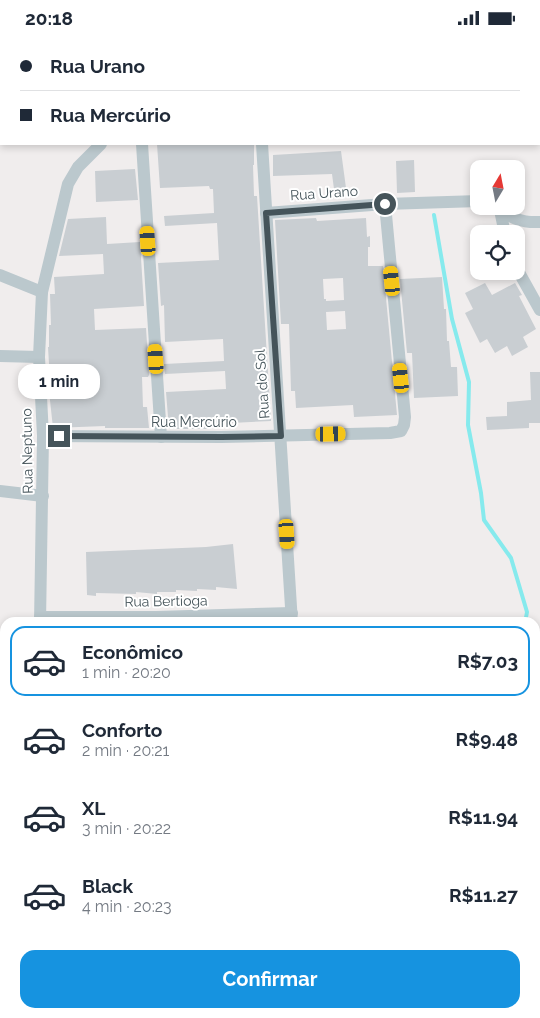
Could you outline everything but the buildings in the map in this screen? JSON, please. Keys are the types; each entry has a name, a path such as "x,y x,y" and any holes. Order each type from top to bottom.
{"street":[{"name":"Rua Neptuno","path":"40,617 43,496 40,357 42,292 68,184 78,167 100,145"},
{"path":"142,145 161,437"},
{"name":"Rua do Sol","path":"262,145 292,617"},
{"name":"Rua Urano","path":"266,213 385,204 470,201"},
{"name":"Rua Mercúrio","path":"43,436 281,436 398,432 403,428 405,417 385,204"},
{"path":"509,215 519,221 529,223 540,222"},
{"path":"0,275 42,292"},
{"path":"523,280 540,310"},
{"path":"0,356 40,357"},
{"path":"0,491 43,496"}],"waterway":[{"path":"434,215 452,319 469,382 468,425 481,493 484,520 511,558 527,612 526,617"}],"route":[{"path":"59,436 281,436 266,213 385,204"}]}
